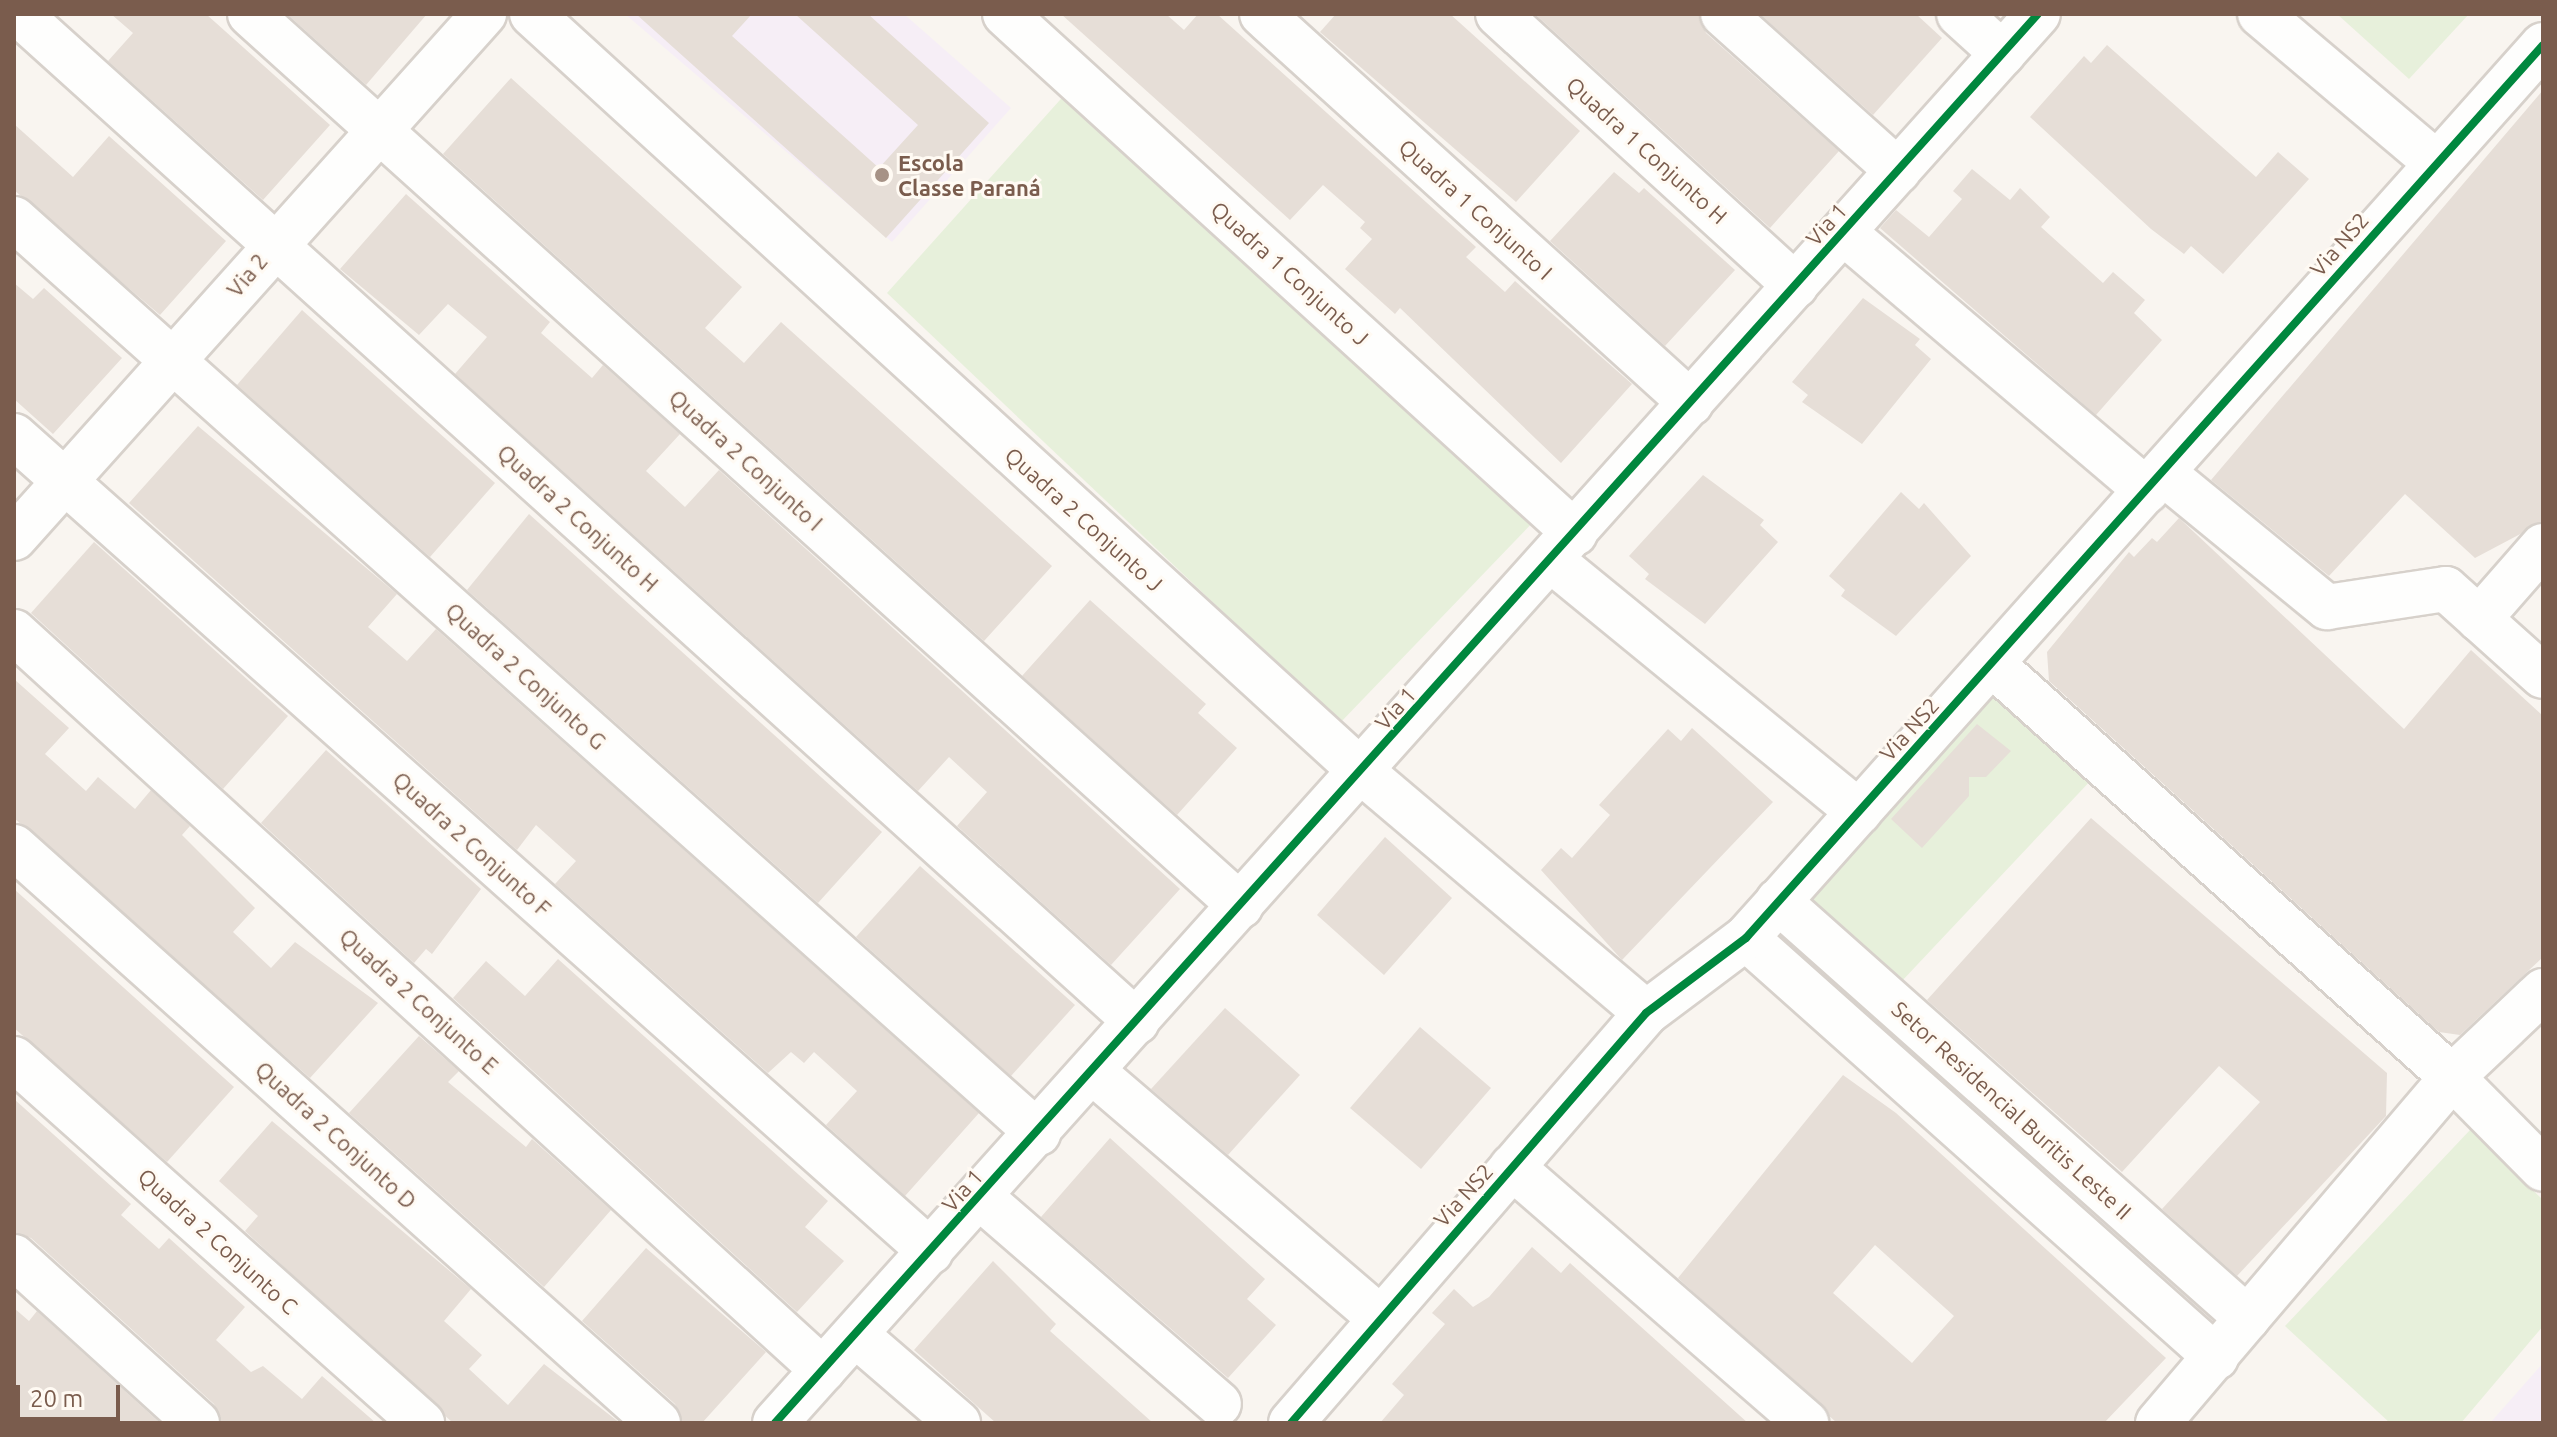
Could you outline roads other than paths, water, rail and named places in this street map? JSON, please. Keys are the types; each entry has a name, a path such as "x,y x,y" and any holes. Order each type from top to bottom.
{"street":[{"name":"Quadra 2 Conjunto H","path":"19,14 1137,1022"},
{"name":"Quadra 2 Conjunto I","path":"250,14 1241,906"},
{"name":"Via 2","path":"14,538 174,362 273,244 484,14"},
{"name":"Quadra 2 Conjunto J","path":"532,14 1362,772 1646,1013"},
{"name":"Quadra 1 Conjunto J","path":"1005,14 1563,547 1859,812"},
{"name":"Quadra 1 Conjunto I","path":"1262,14 1691,403"},
{"name":"Quadra 1 Conjunto H","path":"1498,14 1796,286"},
{"path":"1723,14 1898,171"},
{"path":"1959,14 2003,54"},
{"name":"Via 1","path":"775,1423 1362,772 2038,14"},
{"path":"2260,14 2435,162"},
{"name":"Via NS2","path":"1308,1417 1378,1316 1646,1013 1746,938 2155,482 2435,162 2543,45"},
{"name":"Quadra 2 Conjunto G","path":"14,219 1038,1133"},
{"path":"1843,232 2155,482 2327,607 2446,589 2543,676"},
{"name":"Quadra 2 Conjunto F","path":"14,436 931,1252"},
{"path":"2479,619 2543,546"},
{"name":"Quadra 2 Conjunto E","path":"14,632 823,1370"},
{"path":"1992,664 2452,1077 2543,1169"},
{"name":"Quadra 2 Conjunto D","path":"14,847 658,1423"},
{"name":"Setor Residencial Buritis Leste II","path":"1778,901 2247,1318"},
{"path":"1746,938 2216,1357"},
{"path":"2158,1423 2452,1077 2543,991"},
{"name":"Quadra 2 Conjunto C","path":"14,1059 422,1423"},
{"path":"1093,1072 1378,1316"},
{"path":"1512,1167 1806,1423"},
{"path":"980,1197 1219,1404"},
{"path":"14,1257 197,1423"},
{"path":"856,1335 958,1423"}],"place":[{"name":"Escola Classe Paraná","path":"882,175"}]}
